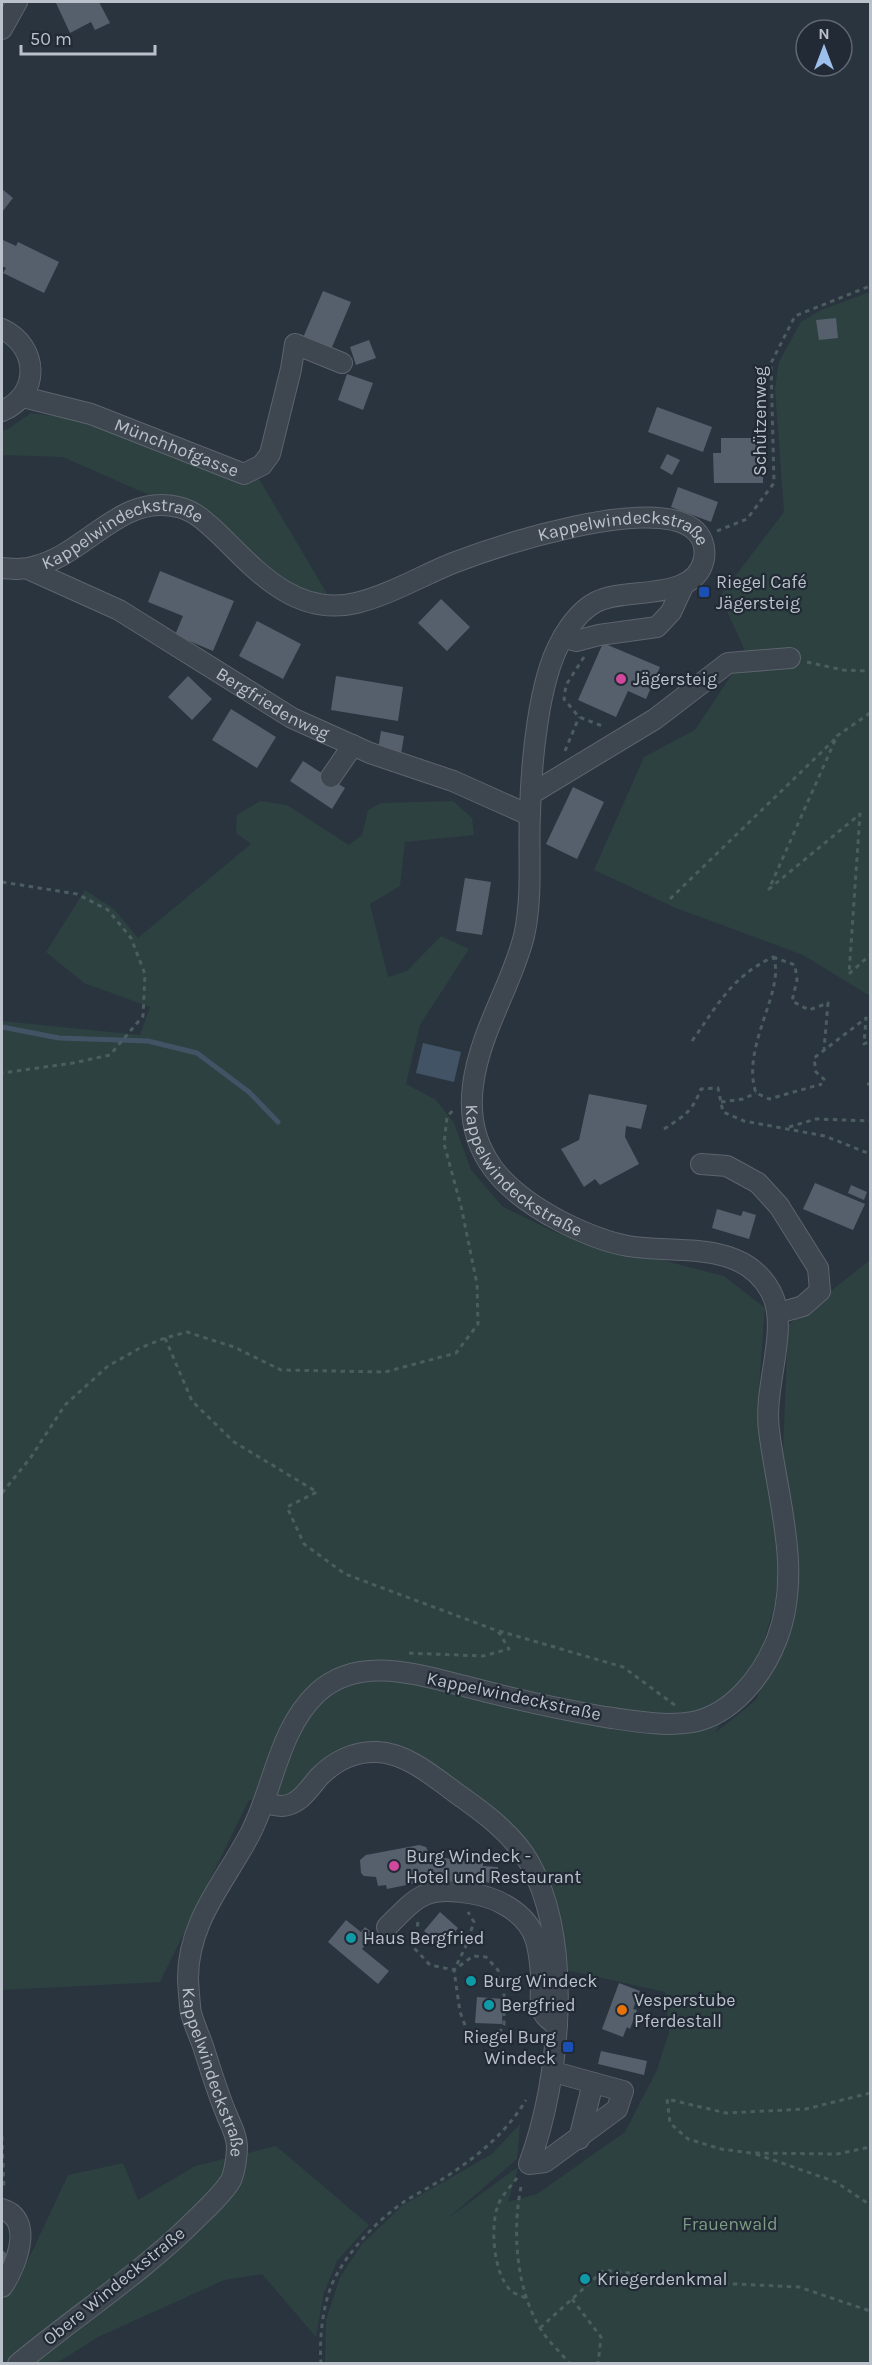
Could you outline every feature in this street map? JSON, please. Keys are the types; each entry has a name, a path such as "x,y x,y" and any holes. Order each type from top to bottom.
{"street":[{"path":"2,29 17,2"},
{"path":"2,329 12,334 24,346 30,363 29,382 23,397 14,406 2,411"},
{"name":"Münchhofgasse","path":"23,397 91,414 244,474 262,465 270,454 295,344 342,363"},
{"name":"Kappelwindeckstraße","path":"2,568 28,569 62,555 122,514 147,506 172,505 192,512 210,525 269,583 287,594 311,603 336,606 359,602 474,556 534,537 591,524 654,517 692,528 701,537 704,550 704,560 694,577 684,584 667,590 614,596 597,601 583,611 563,637 546,679 539,718 531,794 530,899 522,943 482,1044 472,1090 472,1119 481,1148 493,1171 511,1190 529,1204 572,1227 603,1240 633,1247 675,1248 714,1253 743,1262 762,1278 773,1296 779,1313 768,1391 767,1422 787,1536 788,1571 785,1610 777,1641 756,1677 738,1700 699,1722 644,1722 550,1708 414,1674 378,1670 350,1673 327,1683 301,1710 283,1745 264,1803 249,1835 200,1920 190,1954 188,1980 191,2011 236,2136 237,2156 231,2179"},
{"name":"Bergfriedenweg","path":"28,569 118,610 292,718 353,746 412,769 453,781 530,815"},
{"path":"563,637 576,641 599,635 657,627 671,612 684,584"},
{"path":"531,794 655,719 728,663 790,658"},
{"path":"332,777 353,746"},
{"path":"701,1164 727,1166 759,1183 778,1206 818,1268 820,1291 803,1305 779,1313"},
{"path":"264,1803 283,1806 305,1796 320,1776 336,1763 351,1755 375,1752 397,1754 454,1791 494,1821 528,1860 544,1898 555,1957 557,2025 554,2072 529,2164 545,2162 579,2139 617,2109 623,2091 554,2072"},
{"path":"387,1927 416,1898 439,1890 454,1890 494,1899 512,1909 528,1924 536,1941 541,1974 542,2010 548,2020 557,2025"},
{"path":"579,2139 593,2083"},
{"name":"Obere Windeckstraße","path":"18,2364 164,2250 211,2204 231,2179"},
{"path":"2,2287 17,2262 20,2244 19,2229 14,2216 3,2210"}],"path":[{"name":"Schützenweg","path":"701,537 747,519 774,483 771,363 795,316 870,286"},
{"path":"599,635 566,685 564,699 579,717 606,728 623,740"},
{"path":"790,658 843,670 870,671"},
{"path":"670,899 837,736 870,713"},
{"path":"553,781 579,717"},
{"path":"837,736 769,889 860,814 849,974 870,955"},
{"path":"2,882 77,894 108,910 131,938 145,975 143,1016 110,1054 73,1063 2,1073"},
{"path":"692,1041 728,990 747,971 773,957 795,965 797,980 792,1001 809,1010 828,1003 824,1049"},
{"path":"773,957 774,984 754,1050 752,1080 756,1093 768,1099 822,1084"},
{"path":"825,1080 816,1072 814,1058 824,1049 866,1018 864,1044 870,1041"},
{"path":"664,1129 686,1116 694,1107 701,1089 718,1088 723,1112 744,1121 825,1136 870,1154"},
{"path":"2,1493 31,1457 65,1405 108,1366 140,1348 165,1338 187,1332 234,1347 281,1370 385,1372 456,1353 478,1324 477,1284 461,1206 444,1144 447,1117 472,1090"},
{"path":"721,1102 743,1099 756,1093"},
{"path":"787,1128 816,1119 870,1121"},
{"path":"165,1338 192,1401 234,1442 317,1492 287,1507 304,1544 345,1574 498,1631 623,1667 699,1722"},
{"path":"405,1652 483,1656 509,1649 498,1631"},
{"path":"454,1971 473,1956 486,1957 498,1970 504,1990 504,2025 501,2030 490,2037 468,2033 460,2012 454,1971 474,1922 465,1906"},
{"path":"423,1920 418,1926 414,1948 430,1965 454,1971"},
{"path":"870,2093 806,2109 726,2113 667,2099 670,2122 688,2139 721,2150 752,2153 837,2154 870,2147"},
{"path":"321,2364 323,2317 336,2275 366,2235 404,2202 444,2178 487,2147 517,2116"},
{"path":"2,2136 3,2210"},
{"path":"752,2153 836,2182 870,2205"},
{"path":"521,2187 516,2236 519,2266 528,2299 540,2328 570,2364"},
{"path":"508,2189 498,2203 494,2226 494,2250 500,2270 512,2291 528,2299"},
{"path":"540,2328 604,2270 714,2283 799,2287 870,2311"},
{"path":"572,2299 601,2337 598,2364"}],"green space":[{"path":"870,292 870,996 803,955 676,908 594,870 644,757 695,730 746,653 720,596 784,512 775,388 779,362 801,322 821,310"},
{"path":"31,413 89,421 255,472 329,597 296,588 258,563 206,510 185,498 156,498 63,457 2,455 2,431"},
{"name":"Frauenwald","path":"260,801 287,805 349,845 362,835 368,810 381,803 453,801 472,818 474,835 405,842 400,886 370,904 388,977 407,971 441,936 469,949 420,1025 406,1084 436,1100 454,1123 471,1170 503,1207 557,1233 724,1276 765,1308 757,1414 780,1550 775,1604 759,1658 715,1733 756,1700 791,1621 798,1572 783,1452 788,1325 870,1260 870,2363 325,2363 326,2320 340,2277 362,2244 403,2205 492,2154 520,2124 517,2159 447,2219 518,2167 508,2202 537,2194 625,2132 657,2070 669,2032 665,1992 561,1969 530,1855 374,1746 301,1791 270,1801 249,1800 160,1982 2,1990 2,1021 140,1035 150,1007 84,983 46,952 85,890 114,909 138,938 251,844 236,833 237,815"},
{"path":"276,2146 369,2225 337,2261 324,2293 316,2337 262,2274 224,2280 98,2337 57,2363 2,2364 2,2301 16,2286 68,2175 123,2163 138,2200 195,2166"}],"water":[{"path":"423,1043 461,1052 454,1082 416,1073"}],"building":[{"path":"99,2 110,23 95,30 91,22 70,33 56,3"},
{"path":"2,189 13,198 2,212"},
{"path":"3,240 16,246 18,242 59,262 44,293 3,273 6,268 2,266"},
{"path":"323,291 351,302 330,352 302,340"},
{"path":"836,318 838,338 819,340 816,320"},
{"path":"369,340 376,358 356,365 350,347"},
{"path":"347,374 373,383 363,410 338,400"},
{"path":"657,407 712,427 703,452 648,432"},
{"path":"721,438 763,438 763,483 714,483 713,453 721,453"},
{"path":"667,454 680,460 672,475 660,468"},
{"path":"678,487 718,502 711,522 671,507"},
{"path":"160,571 234,601 213,651 175,635 183,616 148,602"},
{"path":"441,599 470,627 447,651 418,623"},
{"path":"257,621 301,644 283,679 239,656"},
{"name":"Jägersteig","path":"603,643 660,667 646,699 628,691 616,717 578,700"},
{"path":"188,676 212,699 192,720 168,697"},
{"path":"336,676 403,687 398,721 331,710"},
{"path":"231,709 276,737 257,768 212,740"},
{"path":"381,731 404,736 401,754 378,750"},
{"path":"303,761 345,788 332,809 290,781"},
{"path":"573,787 604,802 577,859 546,844"},
{"path":"465,878 491,882 482,935 456,931"},
{"path":"589,1094 647,1105 641,1129 626,1126 625,1137 639,1164 600,1185 595,1179 584,1187 561,1149 579,1140"},
{"path":"815,1183 865,1204 853,1230 803,1209"},
{"path":"851,1185 867,1192 864,1200 848,1193"},
{"path":"717,1209 741,1216 743,1211 756,1215 749,1239 712,1228"},
{"name":"Burg Windeck - Hotel und Restaurant","path":"419,1845 426,1847 430,1856 498,1867 496,1884 436,1879 387,1889 386,1885 378,1886 376,1877 364,1876 361,1873 360,1860 366,1855"},
{"path":"440,1912 458,1928 443,1947 424,1931"},
{"name":"Haus Bergfried","path":"346,1920 361,1932 365,1927 374,1934 362,1949 389,1971 378,1984 328,1942"},
{"name":"Vesperstube Pferdestall","path":"619,1983 640,1991 633,2009 637,2010 630,2029 627,2027 623,2037 602,2029"},
{"name":"Bergfried","path":"477,1997 503,1999 502,2024 475,2023"},
{"path":"601,2051 647,2061 644,2075 598,2064"},
{"path":"2,2250 11,2257 2,2269"}],"waterway":[{"path":"2,1027 59,1038 148,1041 197,1053 249,1092 278,1122"}],"place":[{"name":"Riegel Café Jägersteig","path":"704,592"},
{"name":"Jägersteig","path":"621,679"},
{"name":"Burg Windeck - Hotel und Restaurant","path":"394,1866"},
{"name":"Haus Bergfried","path":"351,1938"},
{"name":"Burg Windeck","path":"471,1981"},
{"name":"Bergfried","path":"489,2005"},
{"name":"Vesperstube Pferdestall","path":"622,2010"},
{"name":"Riegel Burg Windeck","path":"568,2047"},
{"name":"Kriegerdenkmal","path":"585,2279"}]}
